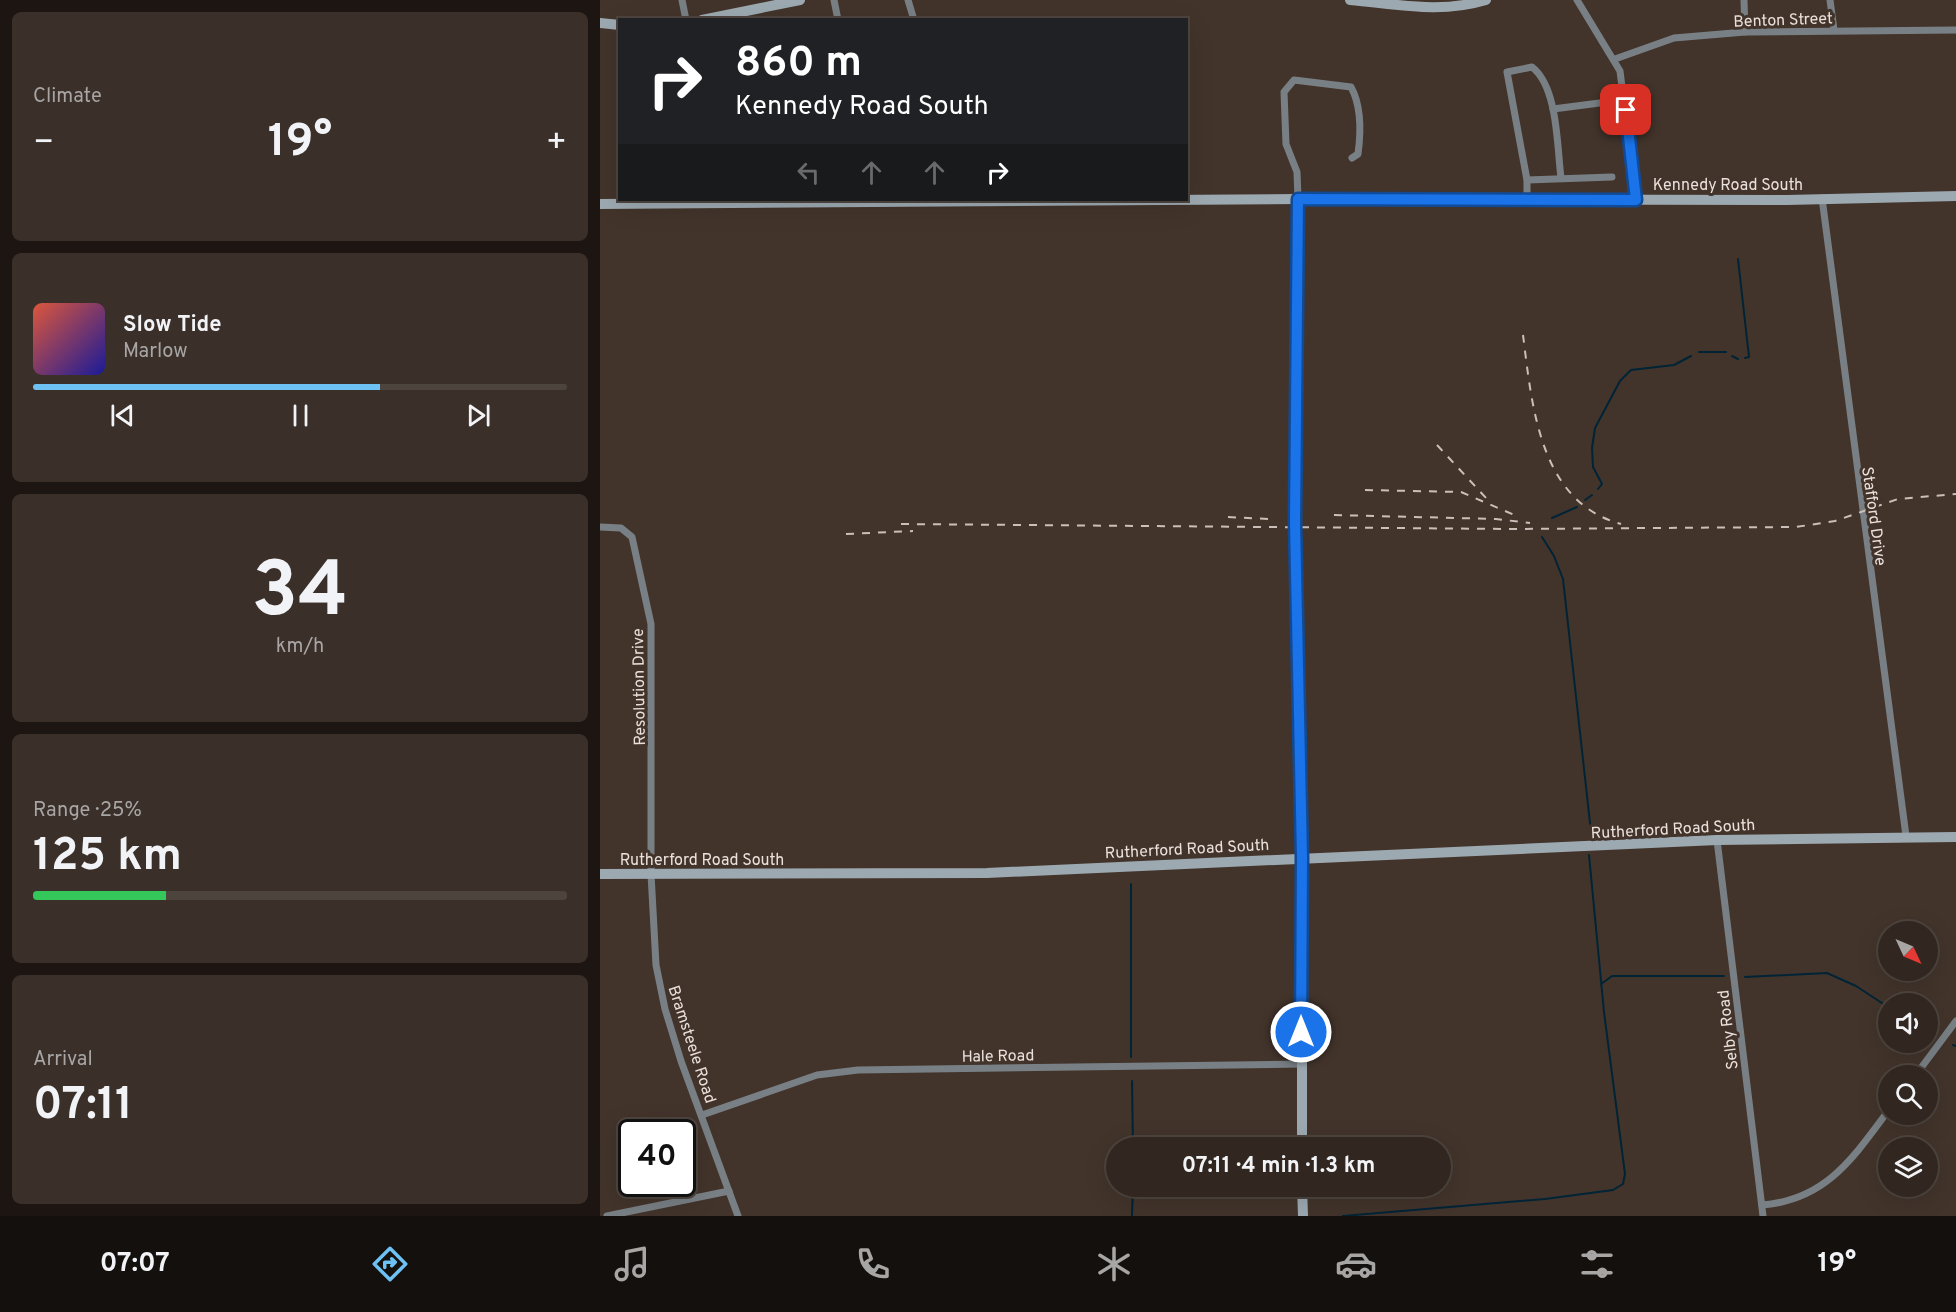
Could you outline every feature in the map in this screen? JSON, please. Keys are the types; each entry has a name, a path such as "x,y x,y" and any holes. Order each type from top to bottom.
{"street":[{"path":"682,0 686,18"},
{"path":"710,18 770,3 800,0"},
{"path":"834,0 838,18"},
{"path":"908,0 913,18"},
{"path":"1350,0 1423,9 1465,6 1486,0"},
{"path":"1577,0 1615,59 1622,82 1636,200"},
{"path":"1744,0 1745,33"},
{"path":"1830,0 1834,30"},
{"path":"600,23 618,25"},
{"name":"Benton Street","path":"1615,59 1674,38 1834,30 1956,30"},
{"path":"1527,199 1527,180 1507,72 1532,67 1539,73 1553,108 1561,178"},
{"path":"1302,1137 1302,858 1295,522 1298,199 1297,172 1286,144 1284,92 1289,82 1294,80 1351,87 1357,97 1360,134 1358,154 1352,158"},
{"path":"1553,108 1623,100"},
{"path":"1527,180 1612,177"},
{"name":"Kennedy Road South","path":"1188,199 1636,200 1956,196"},
{"name":"Stafford Drive","path":"1822,198 1906,836"},
{"name":"Kennedy Road South","path":"600,204 778,201"},
{"name":"Resolution Drive","path":"600,527 621,528 632,537 651,624 651,874"},
{"name":"Rutherford Road South","path":"600,874 987,873 1717,840 1956,837"},
{"name":"Selby Road","path":"1717,840 1763,1216"},
{"name":"Bramsteele Road","path":"651,874 656,965 660,984 681,1061 738,1216"},
{"path":"1923,1065 1956,1021"},
{"name":"Hale Road","path":"702,1115 817,1075 858,1070 1301,1064"},
{"path":"1762,1205 1795,1200 1835,1176 1878,1123"},
{"path":"607,1216 729,1191"},
{"path":"1302,1197 1303,1216"}],"waterway":[{"path":"1738,259 1749,357 1745,358"},
{"path":"1699,352 1726,352"},
{"path":"1598,489 1602,484 1593,467 1592,448 1595,428 1620,381 1631,370 1674,365 1691,356"},
{"path":"1732,356 1738,359"},
{"path":"1585,500 1592,495"},
{"path":"1552,518 1577,507"},
{"path":"1542,537 1554,556 1563,579 1591,832"},
{"path":"1343,1216 1545,1199 1613,1190 1623,1184 1625,1174 1604,1012 1589,855"},
{"path":"1131,884 1131,1057"},
{"path":"1745,977 1827,973 1856,986 1878,1000"},
{"path":"1601,984 1612,976 1724,976"},
{"path":"1132,1081 1133,1137"},
{"path":"1132,1216 1133,1197"}],"railway":[{"path":"1523,335 1536,420 1556,473 1572,495 1594,512 1621,524"},
{"path":"1437,445 1487,499"},
{"path":"1365,490 1461,492 1519,517"},
{"path":"901,524 1513,529 1796,527 1835,521 1898,499 1956,494"},
{"path":"1334,515 1496,519 1530,523"},
{"path":"1228,517 1270,519"},
{"path":"846,534 913,531"}],"route":[{"path":"1301,1032 1302,858 1295,522 1298,199 1636,200 1626,110"}]}
